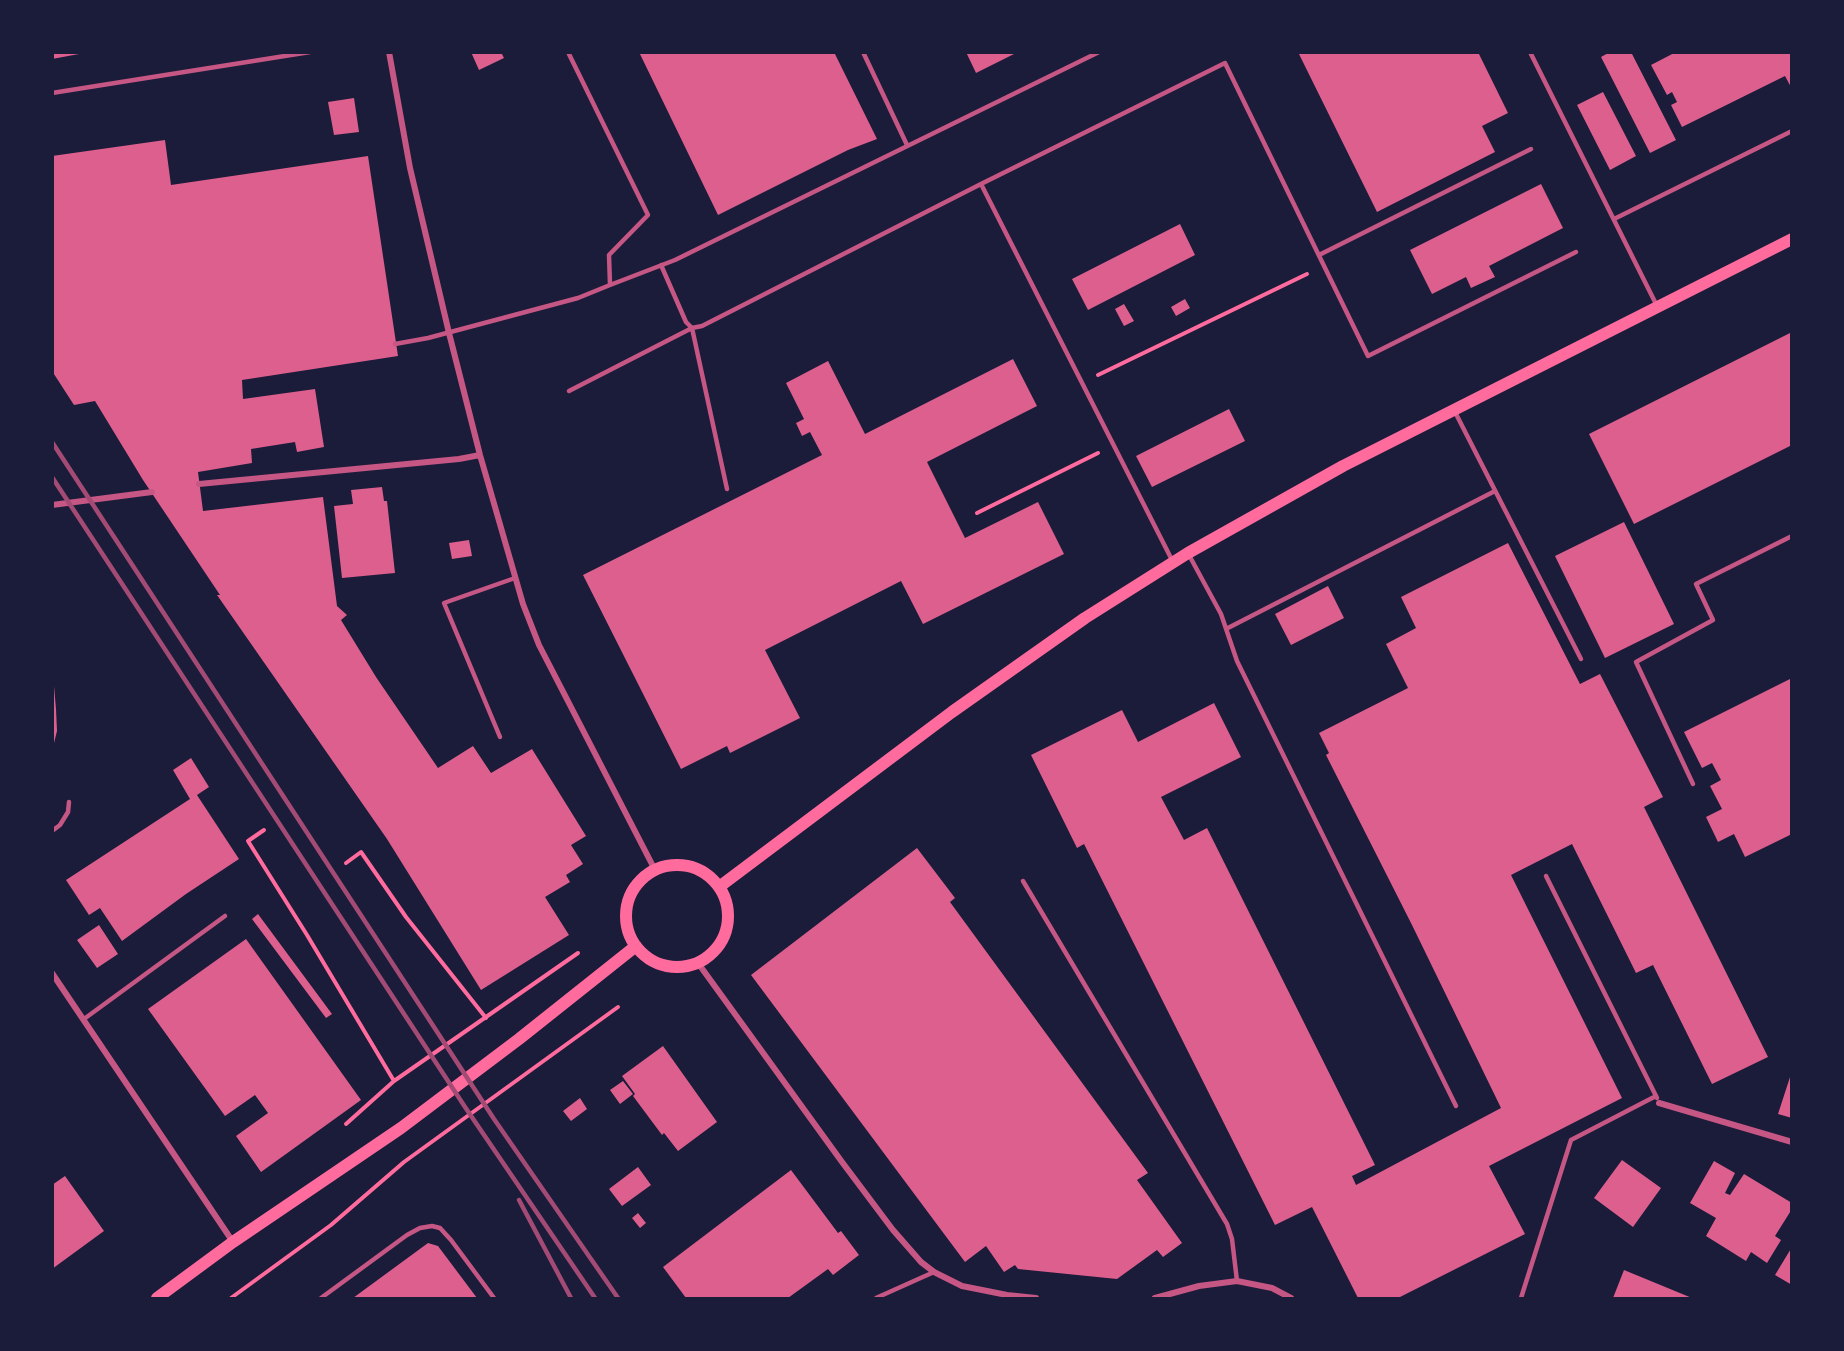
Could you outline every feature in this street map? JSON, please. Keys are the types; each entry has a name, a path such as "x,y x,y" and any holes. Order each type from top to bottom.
{"main road":[{"path":"719,887 952,712 1085,618 1173,562 1343,466 1791,238"},
{"path":"667,866 690,867 702,871 719,887 728,911 724,936 718,948 709,957 698,963 675,967 653,961 636,946 627,926 628,904 638,884 655,870 667,866"},
{"path":"156,1299 233,1242 400,1128 519,1039 636,946"}],"street":[{"path":"390,52 410,168 449,333 480,455 523,604 539,645 655,870"},
{"path":"199,484 459,459 480,455"},
{"path":"52,505 152,492"},
{"path":"698,963 910,1251 934,1272 962,1286 979,1291 1036,1299"},
{"path":"52,973 233,1242"},
{"path":"1659,1103 1791,1142"},
{"path":"1155,1299 1199,1286 1237,1281 1272,1288 1291,1299"}],"lane":[{"path":"52,93 310,52"},
{"path":"568,52 648,215 609,255 610,285"},
{"path":"863,52 908,146"},
{"path":"395,344 449,333 578,298 661,265 1099,52"},
{"path":"1530,52 1657,306"},
{"path":"569,391 1225,63 1368,356 1576,252"},
{"path":"1614,219 1791,131"},
{"path":"1319,255 1531,149"},
{"path":"981,184 1173,562"},
{"path":"661,265 686,322 692,328 727,489"},
{"path":"1454,409 1581,659"},
{"path":"1226,629 1495,491"},
{"path":"1693,784 1636,662 1713,620 1696,584 1791,536"},
{"path":"1188,553 1221,614 1237,662 1456,1106"},
{"path":"500,737 444,603 516,578"},
{"path":"52,831 60,825 68,812 69,802"},
{"path":"1546,876 1659,1103"},
{"path":"1023,881 1227,1224 1232,1239 1237,1281"},
{"path":"84,1019 225,916"},
{"path":"1521,1299 1571,1140 1656,1096"},
{"path":"321,1299 407,1235 420,1228 432,1226 440,1228 451,1240 494,1299"},
{"path":"876,1299 934,1272"}],"path":[{"path":"1082,383 1324,266"},
{"path":"977,513 1113,445"},
{"path":"264,830 248,841 394,1081"},
{"path":"346,863 362,852 406,917 486,1018"},
{"path":"346,1124 394,1081 578,953"},
{"path":"231,1299 331,1226 404,1162 618,1007"}],"building":[{"path":"52,52 78,52 79,54 52,59"},
{"path":"471,52 501,52 504,58 479,70"},
{"path":"639,52 834,52 877,139 848,150 718,215"},
{"path":"966,52 1018,52 976,73"},
{"path":"1298,52 1478,52 1508,113 1482,126 1495,152 1377,212"},
{"path":"1610,52 1631,52 1676,140 1650,153 1601,57"},
{"path":"1676,52 1792,52 1792,89 1785,76 1682,127 1671,105 1677,102 1672,92 1667,95 1651,65"},
{"path":"1603,92 1636,156 1610,170 1577,105"},
{"path":"354,98 359,132 334,135 328,102"},
{"path":"165,140 171,185 368,156 398,356 242,380 243,399 315,389 324,447 297,452 295,442 251,449 252,463 198,472 203,511 323,497 337,606 347,615 341,620 376,677 438,768 473,746 491,773 532,749 586,836 571,845 583,864 566,875 570,882 545,897 569,935 481,990 387,839 217,595 220,595 143,480 95,401 74,405 52,371 52,156"},
{"path":"1541,184 1563,228 1489,266 1495,277 1471,288 1466,277 1432,294 1410,250"},
{"path":"1180,224 1195,255 1088,310 1072,279"},
{"path":"1185,299 1190,308 1176,316 1171,307"},
{"path":"1124,304 1134,321 1124,326 1115,309"},
{"path":"1792,332 1792,445 1634,524 1589,434"},
{"path":"1013,359 1037,406 927,462 965,538 1038,502 1064,554 923,624 901,581 765,650 800,718 730,753 727,746 681,769 583,575 822,455 810,432 802,436 796,423 804,419 786,383 828,361 865,434"},
{"path":"1229,409 1245,441 1152,487 1136,456"},
{"path":"382,487 384,501 387,501 395,573 342,578 334,506 353,504 351,490"},
{"path":"1624,522 1674,624 1605,658 1555,556"},
{"path":"469,540 472,556 452,559 449,543"},
{"path":"1508,543 1580,684 1600,674 1663,797 1644,807 1768,1057 1712,1084 1653,965 1636,973 1572,844 1511,875 1622,1098 1489,1166 1525,1234 1398,1298 1358,1298 1312,1207 1275,1225 1084,844 1077,848 1031,755 1122,710 1138,742 1214,703 1241,757 1161,797 1184,840 1207,828 1375,1165 1352,1176 1356,1185 1501,1108 1326,755 1329,753 1319,733 1408,688 1386,644 1416,628 1401,597"},
{"path":"1328,586 1344,618 1291,645 1275,614"},
{"path":"1792,678 1792,834 1745,857 1734,834 1718,842 1706,817 1722,809 1710,786 1721,780 1712,763 1702,768 1684,732"},
{"path":"52,686 54,686 57,731 53,747"},
{"path":"191,758 209,787 197,795 239,859 122,941 100,908 89,915 66,880 190,799 173,770"},
{"path":"917,848 955,898 950,902 1148,1173 1137,1180 1182,1243 1163,1257 1157,1250 1117,1279 1018,1269 1015,1265 1004,1272 986,1246 965,1262 751,975"},
{"path":"258,914 332,1014 326,1018 252,919"},
{"path":"99,925 118,954 97,968 77,940"},
{"path":"246,939 361,1100 261,1172 236,1136 268,1113 255,1095 225,1116 148,1009"},
{"path":"663,1046 717,1122 678,1151 664,1133 662,1135 633,1096 635,1094 622,1076"},
{"path":"1792,1075 1792,1118 1778,1114"},
{"path":"623,1081 633,1094 620,1104 610,1090"},
{"path":"580,1098 587,1109 571,1121 563,1111"},
{"path":"1622,1160 1661,1188 1633,1227 1594,1198"},
{"path":"1714,1161 1735,1173 1725,1193 1730,1195 1744,1174 1792,1203 1792,1209 1775,1236 1781,1240 1767,1263 1751,1252 1746,1261 1706,1236 1716,1218 1690,1203"},
{"path":"638,1167 651,1185 622,1206 609,1189"},
{"path":"791,1170 838,1233 841,1231 859,1255 833,1275 828,1269 788,1298 686,1298 663,1267"},
{"path":"65,1176 104,1231 52,1269 52,1185"},
{"path":"638,1213 646,1223 640,1228 632,1218"},
{"path":"428,1243 438,1246 477,1298 353,1298"},
{"path":"1792,1247 1792,1285 1775,1275"},
{"path":"1624,1270 1692,1298 1613,1298"}],"railway":[{"path":"52,442 494,1119 618,1298"},
{"path":"52,477 465,1107 595,1298"},
{"path":"519,1200 571,1298"}]}
